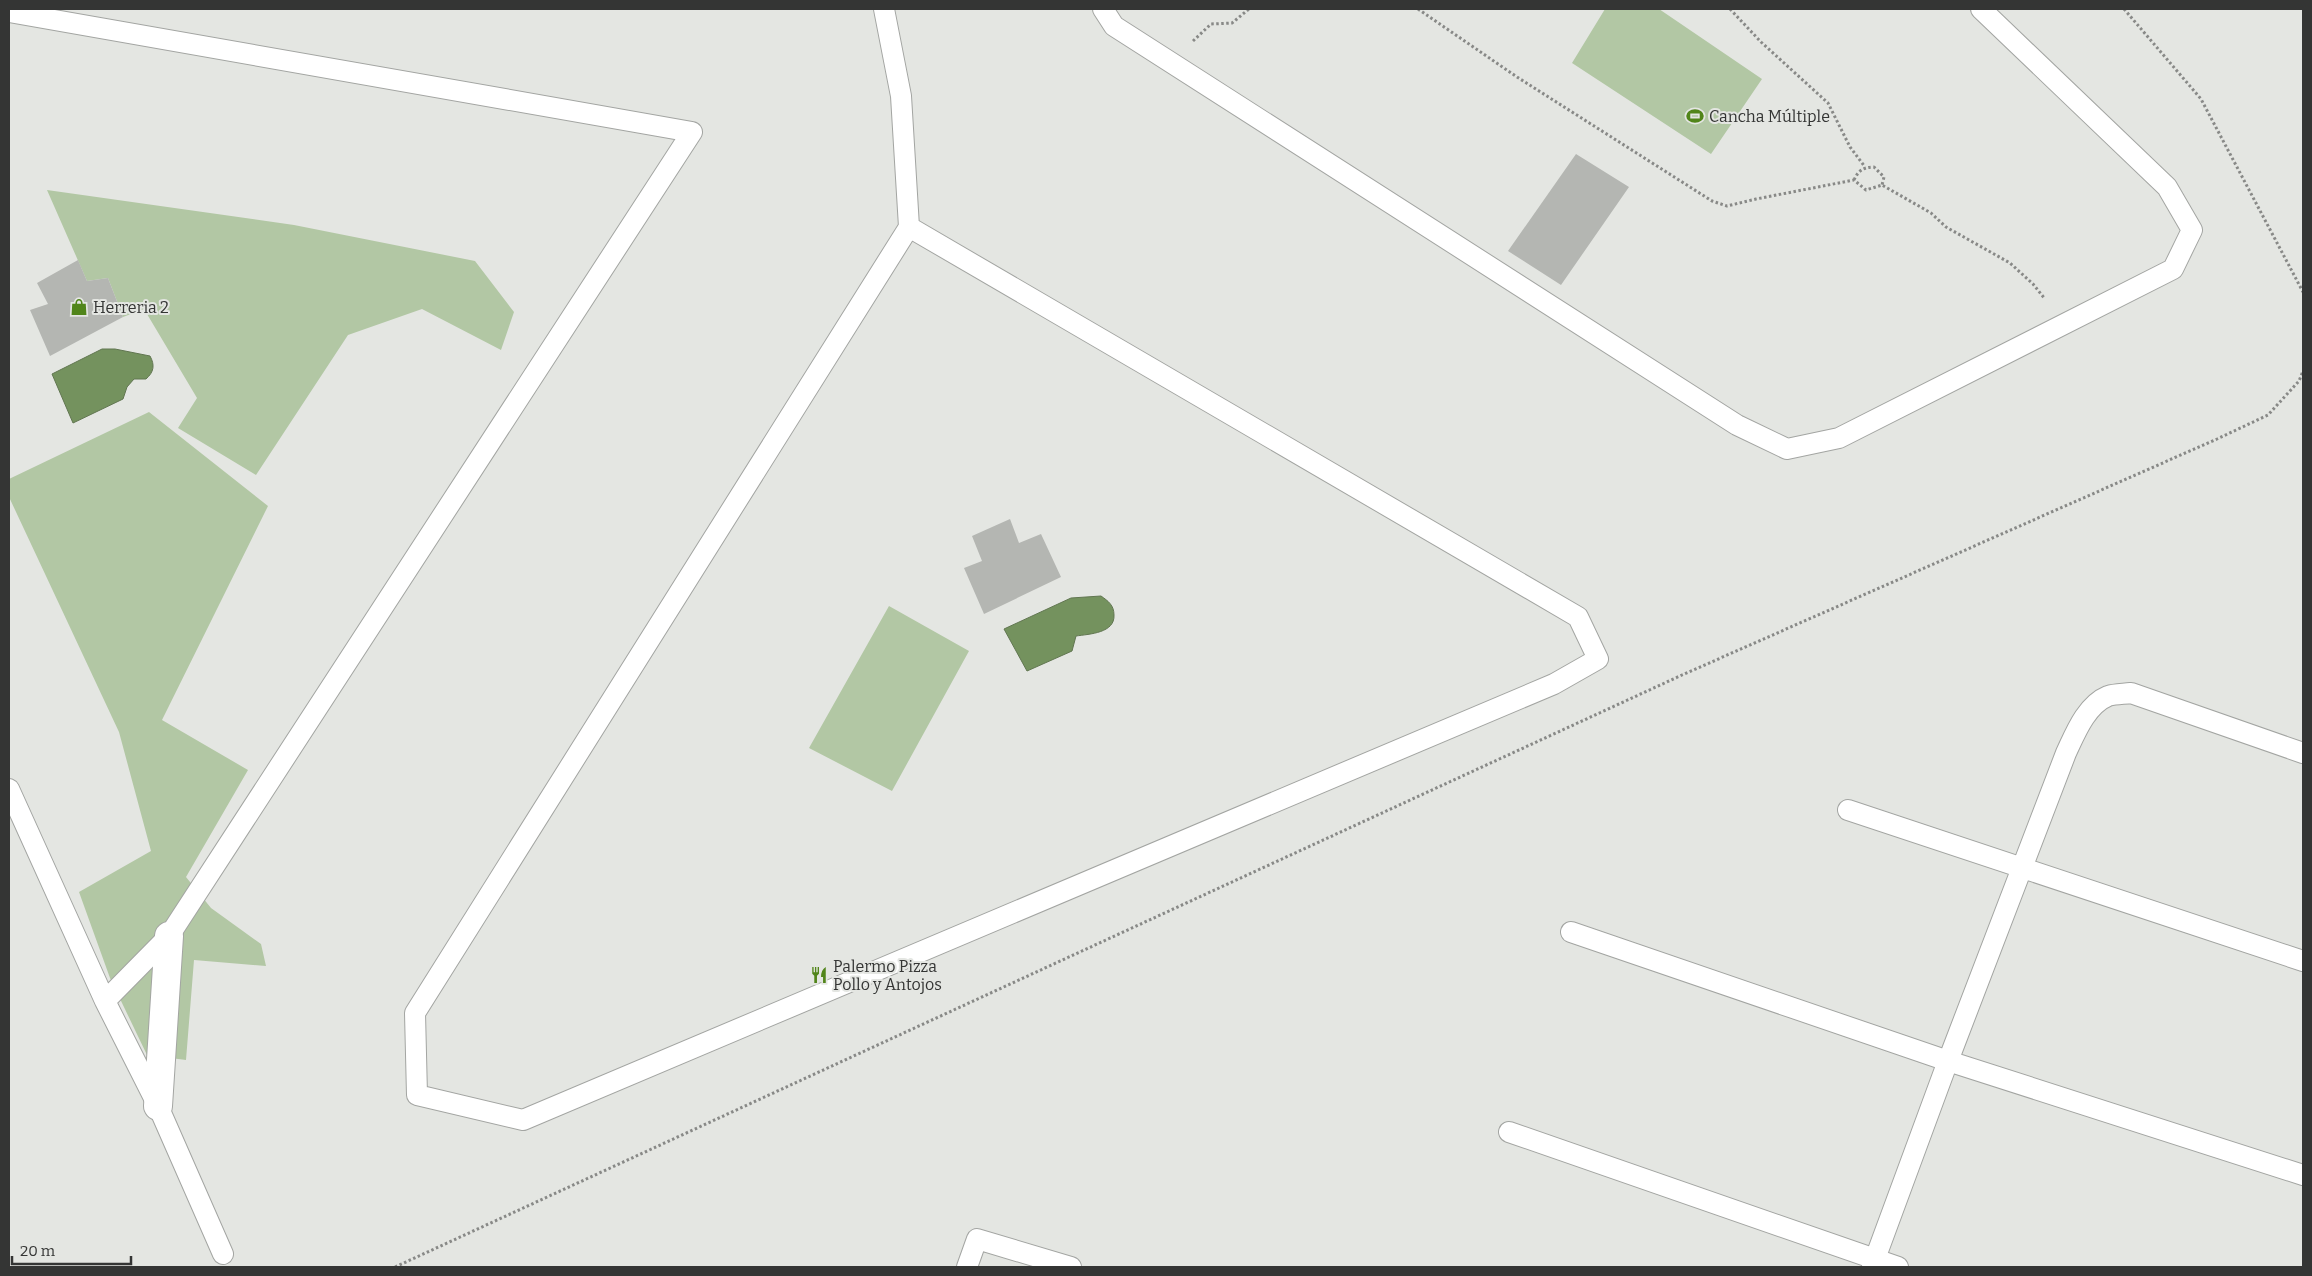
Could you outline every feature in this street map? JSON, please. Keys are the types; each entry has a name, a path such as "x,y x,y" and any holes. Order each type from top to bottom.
{"street":[{"path":"158,1106 170,936"}],"lane":[{"path":"884,9 901,96 909,226 415,1012 417,1095 523,1120 1545,688 1598,659 1578,618 909,226"},
{"path":"1103,9 1114,26 1173,64 1737,425 1787,448 1839,438 2173,269 2192,230 2167,187 1981,9"},
{"path":"9,12 692,132 170,936 105,1001"},
{"path":"1874,1263 2022,867 2078,728 2091,710 2107,696 2132,693 2303,753"},
{"path":"9,790 105,1001 158,1106 223,1254"},
{"path":"1848,810 2303,961"},
{"path":"1571,932 1948,1061 2303,1175"},
{"path":"1509,1132 1874,1263 1898,1267"},
{"path":"967,1267 976,1239 1070,1267"}],"path":[{"path":"1173,64 1202,31 1211,24 1232,23 1250,9"},
{"path":"1418,9 1517,77 1712,201 1728,206 1854,180"},
{"path":"1730,9 1761,42 1828,103 1850,147 1865,168"},
{"path":"2124,9 2201,99 2303,292"},
{"path":"1854,180 1857,173 1865,168 1874,167 1884,177 1882,185"},
{"path":"1854,180 1866,190 1882,185 1931,214 1946,227 2010,262 2033,284 2065,323"},
{"path":"395,1267 1682,675 2217,439 2268,414 2299,381 2303,371"}],"shaded area":[{"name":"Cancha Múltiple","path":"1605,9 1659,9 1762,79 1711,154 1572,63"},
{"path":"47,190 294,225 475,261 514,312 501,350 422,309 348,335 256,475 178,428 197,398 144,309 123,317 108,278 87,281"},
{"path":"102,349 115,349 150,356 153,362 151,374 146,379 134,379 127,387 123,399 73,423 52,374"},
{"path":"149,412 268,506 162,720 248,770 186,877 211,908 261,944 266,966 194,960 186,1060 147,1055 110,978 79,892 151,851 119,732 9,497 9,479"},
{"path":"1101,596 1113,609 1113,621 1110,626 1101,632 1076,636 1072,651 1027,671 1004,629 1071,598"},
{"path":"889,606 969,651 892,791 809,748"}],"building":[{"path":"1576,154 1629,187 1561,285 1508,251"},
{"name":"Herreria 2","path":"78,260 87,281 108,278 123,317 50,356 30,310 48,304 37,283"},
{"path":"1010,519 1019,543 1041,534 1061,577 984,614 964,568 982,561 972,536"}],"place":[{"name":"Cancha Múltiple","path":"1695,116"},
{"name":"Herreria 2","path":"79,307"},
{"name":"Palermo Pizza Pollo y Antojos","path":"819,975"}]}
